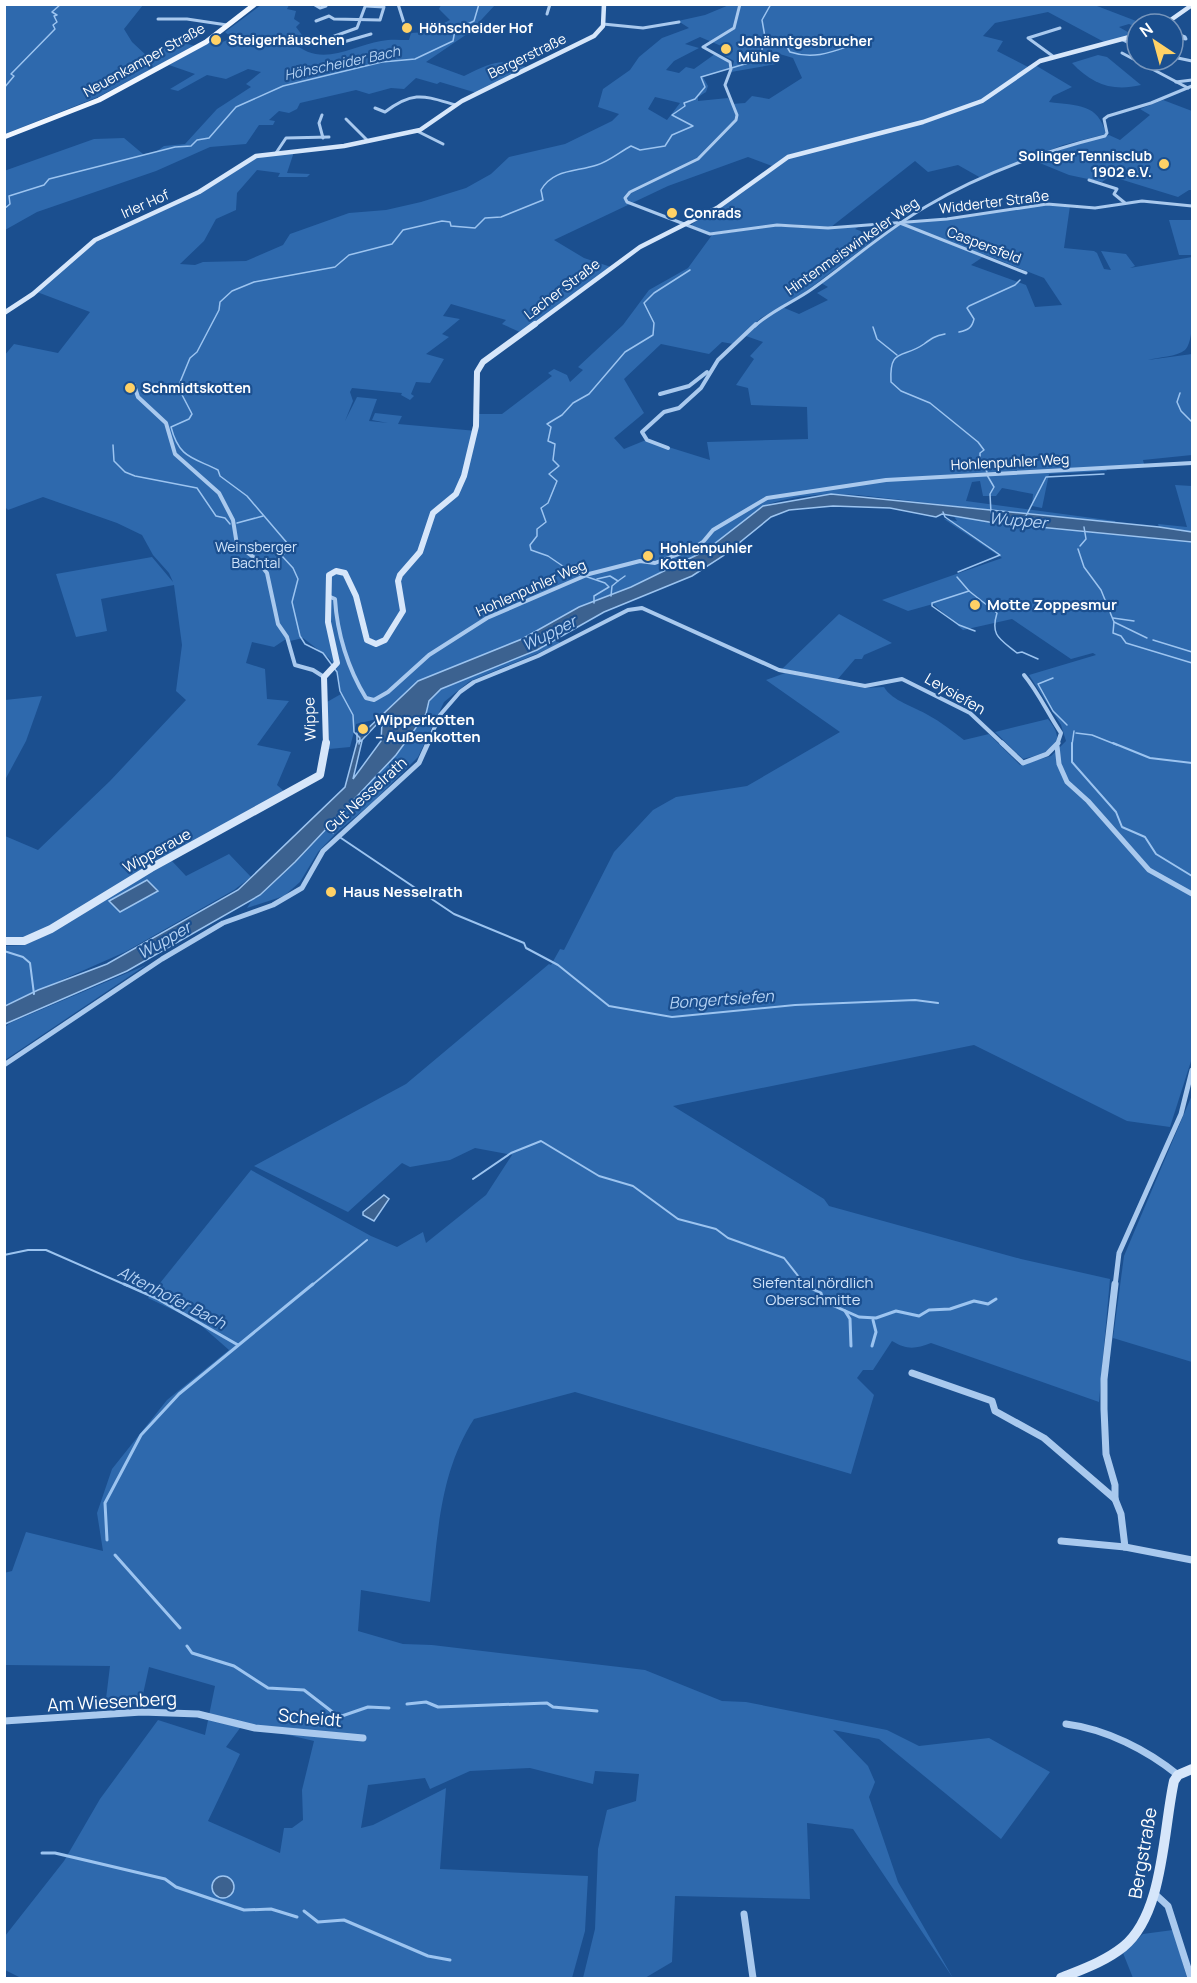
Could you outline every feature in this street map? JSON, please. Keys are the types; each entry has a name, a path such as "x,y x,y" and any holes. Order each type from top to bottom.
{"main road":[{"name":"Neuenkamper Straße","path":"4,137 99,100 202,44 255,4"}],"street":[{"path":"318,4 315,5 320,8 326,6 323,4"},
{"path":"547,14 550,4"},
{"path":"604,4 603,24 643,28 679,22"},
{"name":"Widderter Straße","path":"740,4 734,28 703,47 727,60 731,66 725,85 737,115 734,122 700,157 645,184 626,197 629,202 710,234 777,225 828,228 951,218 1046,205 1095,208 1142,201 1192,206"},
{"path":"316,21 329,16 361,20 380,20 384,7 366,5 361,20 356,29 318,42 340,43 371,34"},
{"path":"399,5 404,23"},
{"path":"158,19 187,19 227,25"},
{"name":"Bergerstraße","path":"417,131 456,105 592,37 603,24"},
{"path":"1054,57 1028,39 1060,28"},
{"path":"330,38 336,42"},
{"name":"Lacher Straße","path":"324,677 337,663 328,622 329,574 338,570 344,572 356,596 367,640 376,644 385,640 403,611 398,581 400,575 420,552 433,513 454,496 461,485 476,426 476,388 479,365 640,247 687,225 739,194 788,157 923,122 977,103 1034,64 1125,38"},
{"path":"1121,39 1125,41"},
{"path":"1122,53 1188,88"},
{"path":"1176,82 1192,80"},
{"name":"Hintenmeiswinkeler Weg","path":"668,448 646,439 642,432 664,412 679,408 701,388 708,371 723,354 766,316 809,291 901,222 936,200 1009,166 1056,148 1104,136 1107,133 1104,119 1108,116 1151,104 1192,86"},
{"path":"375,108 385,112 397,103 420,95 456,105"},
{"path":"322,115 319,123 323,138"},
{"path":"346,119 368,140"},
{"path":"417,131 443,144"},
{"name":"Irler Hof","path":"4,313 33,294 94,240 196,194 256,156 337,147 417,131"},
{"path":"276,153 287,138 329,137"},
{"path":"1089,180 1117,189 1114,194 1125,203"},
{"name":"Caspersfeld","path":"901,222 1026,273"},
{"path":"660,394 689,386 708,371"},
{"name":"Wippe","path":"134,385 135,393 165,421 173,451 219,493 233,520 235,543 256,559 267,573 278,624 287,637 295,665 313,670 324,677 322,714 325,744 320,775"},
{"name":"Hohlenpuhler Weg","path":"328,596 335,598 339,628 360,688 366,699 374,700 388,692 429,655 487,618 587,575 666,560 697,546 712,531 738,518 758,502 782,495 892,480 1192,463"},
{"name":"Gut Nesselrath","path":"4,1065 162,959 223,922 273,905 302,888 323,851 419,763 440,715 460,692 474,682 547,651 628,610 642,608 779,670"},
{"name":"Leysiefen","path":"779,670 865,686 902,679 938,694 970,713 1023,763 1044,756"},
{"path":"1024,675 1039,693 1046,711 1060,730 1057,746 1058,759 1067,782 1088,801 1149,870 1192,894"},
{"path":"1044,756 1057,746"},
{"path":"1044,756 1058,759"},
{"name":"Wipperaue","path":"4,941 24,941 51,929 151,868 320,775"},
{"path":"1125,1547 1121,1514 1115,1499 1115,1485 1106,1454 1104,1409 1110,1325 1119,1253 1181,1114 1192,1070"},
{"path":"912,1373 992,1401 995,1411 1028,1425 1047,1438 1115,1499"},
{"path":"1061,1541 1125,1547 1192,1560"},
{"name":"Am Wiesenberg","path":"4,1720 164,1713 198,1714 255,1728"},
{"path":"1066,1724 1085,1727 1165,1763 1178,1775 1192,1769"},
{"name":"Scheidt","path":"255,1728 363,1738"},
{"name":"Bergstraße","path":"1061,1978 1122,1949 1136,1935 1155,1894 1169,1796 1178,1775"},
{"path":"1155,1894 1168,1906 1191,1978"},
{"path":"744,1914 753,1978"}],"green space":[{"path":"4,5 143,5 124,29 132,42 147,56 173,40 195,46 98,97 5,134"},
{"path":"261,5 289,5 287,9 296,11 294,19 300,23 296,27 302,35 292,41 314,54 325,55 384,40 409,40 411,33 426,32 450,20 439,9 441,5 495,5 470,32 426,62 464,76 503,62 529,68 477,93 440,82 437,84 416,78 404,89 391,88 369,94 356,90 300,103 297,109 289,113 279,111 269,120 275,121 273,125 259,125 246,144 210,147 156,171 37,212 5,230 4,171 94,139 124,138 143,154 154,153 164,146 185,144 217,109 251,87 246,84 261,72 248,69 226,79 207,75 178,91 170,89 195,74 169,65 210,42 220,43 232,38 225,32"},
{"name":"Weinsberger Bachtal","path":"729,5 1100,5 1097,6 1125,17 1125,25 1119,27 1125,30 1125,37 1106,43 1048,12 995,23 983,36 1003,41 997,51 1028,67 981,100 922,122 792,154 772,166 748,157 668,186 554,240 584,258 611,267 522,333 502,324 506,320 451,304 443,316 460,319 442,334 449,337 426,354 444,359 430,383 416,382 411,394 414,396 410,400 401,395 402,393 352,388 350,392 353,401 345,421 357,397 377,399 369,421 388,423 372,420 375,413 402,416 398,424 477,431 478,414 502,414 552,376 548,373 554,369 567,375 570,382 583,370 578,367 623,325 649,290 688,268 712,235 776,226 818,229 860,226 855,229 878,237 801,295 761,318 733,344 722,342 709,354 661,344 624,379 644,413 614,438 624,449 646,440 710,460 707,442 808,439 807,407 751,405 748,388 736,385 754,359 750,356 763,342 746,336 762,320 782,307 799,314 828,300 817,293 828,287 821,283 901,224 1045,205 1070,206 1064,248 1094,251 1104,269 1111,270 1101,251 1126,254 1135,266 1130,268 1192,257 1192,321 1189,344 1185,350 1177,354 1148,360 1192,354 1192,455 1143,460 1144,464 1105,467 1107,471 1049,474 1042,508 1032,506 1033,494 1002,488 996,496 983,496 980,481 972,482 966,501 1115,521 1116,524 858,495 810,496 786,499 763,506 705,551 631,587 579,607 522,639 418,681 389,711 373,720 356,724 350,747 329,749 327,702 341,694 336,667 329,658 303,638 290,641 289,637 274,647 252,642 246,663 265,669 267,699 289,701 257,745 291,752 277,785 285,792 49,928 28,938 5,938 5,836 38,850 110,781 186,700 176,691 182,645 174,585 101,599 107,631 76,637 56,574 152,557 173,582 169,573 153,555 142,535 117,523 43,497 8,510 5,507 4,356 14,344 58,353 90,312 37,292 92,244 194,196 255,158 294,152 287,173 310,174 307,177 278,177 280,173 257,170 237,193 236,210 216,219 204,241 180,264 246,261 283,245 290,234 349,213 386,210 466,188 491,174 509,157 565,144 612,121 619,114 598,107 603,89 630,70 639,57 662,38 689,28 678,21 705,15","holes":["700,37 733,51 725,56 734,61 731,72 776,64 773,52 793,58 802,78 769,99 752,96 745,103 732,104 728,98 698,101 698,97 706,92 708,86 703,77 730,68 728,62 715,54 694,69 686,67 679,73 666,70 674,61 699,48 685,44","655,97 680,103 667,120 648,109","986,255 1044,278 1062,305 1035,307 1026,285 971,265"]},
{"path":"1098,55 1107,57 1141,85 1112,87 1095,81 1072,63"},
{"path":"1035,65 1072,87 1053,96 1049,102 1078,106 1092,111 1098,116 1106,134 1063,145 981,178 958,165 928,172 915,161 831,227 787,224 710,233 692,226 790,157 850,143 983,101"},
{"path":"1163,100 1192,111 1192,190 1178,197 1110,176 1102,182 1069,175 1030,159 1109,135 1120,140 1150,115 1140,109"},
{"path":"1169,220 1192,220 1192,255 1179,255"},
{"path":"1175,485 1192,486 1192,532 1159,527 1158,524 1187,527"},
{"name":"Siefental nördlich Oberschmitte","path":"953,515 989,522 1192,542 1192,1058 1170,1127 1127,1121 974,1045 673,1106 824,1199 829,1206 1021,1259 1110,1279 1099,1402 931,1343 911,1348 892,1341 873,1370 863,1370 857,1378 874,1395 851,1474 575,1392 474,1419 462,1440 446,1485 430,1602 361,1590 358,1631 403,1644 432,1645 645,1670 722,1701 746,1702 887,1730 919,1746 989,1738 1050,1772 1001,1839 879,1739 833,1730 868,1766 875,1782 869,1797 898,1882 953,1978 853,1829 807,1823 810,1899 675,1896 672,1962 645,1978 583,1978 595,1929 598,1849 607,1810 636,1801 639,1774 595,1771 593,1784 530,1768 470,1771 430,1789 425,1778 368,1785 361,1828 373,1825 446,1788 440,1869 588,1876 585,1931 572,1978 21,1978 5,1970 5,1936 64,1861 100,1799 158,1720 205,1735 215,1686 149,1667 141,1703 105,1707 110,1666 5,1665 4,1573 12,1571 26,1532 103,1551 97,1513 112,1469 167,1400 229,1350 196,1321 148,1298 251,1170 371,1236 397,1247 423,1232 426,1243 486,1195 512,1155 475,1148 450,1160 410,1167 402,1163 348,1212 254,1166 406,1084 549,964 551,965 560,949 564,950 614,852 653,810 676,797 747,786 840,732 766,680 785,673 864,688 884,687 898,700 933,718 964,740 989,734 1020,765 1051,756 1066,741 1061,725 1029,675 1096,655 1093,653 1071,659 1012,619 963,630 933,604 908,611 882,600 1002,558 944,519 957,521","holes":["243,1724 314,1741 302,1790 303,1820 292,1828 284,1828 280,1853 208,1821 240,1754 226,1747"]},
{"path":"839,614 892,643 864,655 862,659 855,659 837,680 782,669"},
{"path":"556,640 560,643 470,681 444,702 418,757 318,852 300,882 284,896 247,908 252,900 295,862 396,755 426,714 430,701 441,689"},
{"path":"42,696 26,741 5,780 5,700"},
{"path":"1048,719 1057,736 1053,747 1041,754 1023,759 995,732"},
{"path":"229,854 251,877 234,890 125,952 5,1005 5,946 24,945 34,941 171,860 186,876"},
{"path":"146,965 5,1060 5,1027 10,1023"},
{"path":"1192,1095 1192,1362 1113,1338 1124,1256"},
{"path":"1173,1930 1187,1978 1133,1978 1123,1953 1143,1934"}],"water":[{"name":"Wupper","path":"831,494 1159,527 1192,532 1192,542 989,522 942,514 936,517 890,508 833,506 789,510 771,517 723,556 692,576 604,612 537,650 441,689 429,701 426,714 396,755 295,862 260,895 127,971 5,1024 5,1006 38,990 107,964 238,890 345,787 357,742 362,741 353,779 381,741 382,723 378,723 362,740 357,741 357,733 363,733 418,681 522,639 579,607 631,587 705,551 763,506"},
{"path":"147,880 158,891 120,912 109,901"},
{"path":"384,1195 389,1199 374,1221 363,1215 363,1212"},
{"path":"223,1876 231,1879 234,1887 231,1895 223,1898 215,1895 212,1887 215,1879"}],"waterway":[{"path":"4,88 14,76 11,74 55,29 53,25 57,22 54,16 57,15 52,12 61,4"},
{"name":"Höhscheider Bach","path":"4,209 10,204 9,196 44,185 49,179 175,147 191,146 197,140 209,138 236,107 283,86 382,62 415,59 453,41 455,30 474,21 479,4"},
{"path":"762,46 757,41 765,37 762,20 771,4"},
{"path":"762,46 787,47 790,52 815,55 855,44"},
{"path":"359,744 360,738 354,732 353,715 340,691 337,672 323,653 305,644 300,636 292,602 298,579 293,568 282,556 288,550 288,544 247,496 220,476 218,470 183,451 174,437 171,427 189,419 192,414 178,387 190,358 197,352 219,310 220,302 232,291 254,282 335,267 349,255 392,244 403,230 442,221 450,222 451,226 475,228 485,218 501,217 543,200 541,190 546,183 558,175 601,164 631,146 640,150 665,146 672,135 693,126 672,115 685,106 684,103 695,99 705,87 701,77 755,61 762,56 762,46"},
{"path":"594,603 594,596 609,587 605,583 570,571 548,556 531,550 530,545 537,536 537,529 546,522 541,508 548,503 557,481 549,474 559,466 553,460 555,444 548,441 551,427 547,424 562,415 573,403 589,394 625,352 653,335 654,323 644,303 654,293 690,270"},
{"path":"959,332 972,325 974,319 967,308 969,306 1015,285 1020,280"},
{"path":"873,327 877,339 897,355"},
{"path":"945,334 934,337 895,359 892,363 891,382 901,391 930,403 978,442 984,450 980,453 980,461 987,472"},
{"path":"1180,393 1177,402 1181,411 1192,422"},
{"path":"113,445 114,461 125,472 197,488 216,516 225,518 230,524"},
{"name":"Wupper","path":"1026,516 1046,477 1104,474"},
{"name":"Wupper","path":"987,475 994,487 990,494 991,513"},
{"name":"Leysiefen","path":"943,512 945,517 1000,555 958,572"},
{"path":"237,523 263,516"},
{"path":"1080,546 1086,539 1084,527"},
{"path":"1078,549 1084,567 1101,590 1114,622"},
{"path":"597,579 610,576 618,581"},
{"path":"618,581 625,576"},
{"name":"Leysiefen","path":"957,577 969,591"},
{"path":"611,596 612,586 618,581"},
{"name":"Leysiefen","path":"969,591 997,613 995,627 1001,640 1017,653 1022,652 1038,659"},
{"name":"Leysiefen","path":"969,591 932,603 932,606 959,625 975,631"},
{"path":"1113,618 1134,621"},
{"path":"1114,622 1147,638"},
{"path":"1114,622 1113,633 1121,636 1126,643 1192,663"},
{"path":"1153,640 1192,652"},
{"name":"Leysiefen","path":"1053,678 1038,684 1053,711 1067,725"},
{"name":"Leysiefen","path":"1072,745 1074,731"},
{"path":"1076,733 1092,735 1117,745"},
{"path":"1113,743 1150,758 1192,763"},
{"name":"Leysiefen","path":"1072,745 1072,762 1116,812 1122,827 1145,837 1156,854 1192,876"},
{"name":"Bongertsiefen","path":"325,828 333,833"},
{"name":"Bongertsiefen","path":"341,838 454,914 524,943 526,948 558,965 609,1006 672,1017 795,1005 915,1000 938,1003"},
{"path":"4,951 23,957 30,963 34,994"},
{"name":"Altenhofer Bach","path":"473,1179 511,1153 541,1141 599,1176 633,1186 678,1219 716,1229 728,1238 784,1258 806,1286"},
{"name":"Altenhofer Bach","path":"311,1286 367,1240"},
{"name":"Altenhofer Bach","path":"4,1255 28,1250 46,1250 128,1286"},
{"name":"Altenhofer Bach","path":"124,1284 158,1299 238,1345"},
{"path":"107,1540 105,1503 141,1435 179,1394 313,1284"},
{"name":"Altenhofer Bach","path":"802,1284 806,1286"},
{"name":"Altenhofer Bach","path":"806,1286 821,1293 823,1301 859,1317 876,1318 896,1311 919,1316 929,1310 950,1309 974,1301 988,1304 996,1299"},
{"path":"845,1311 850,1319 851,1346"},
{"path":"872,1346 876,1332 873,1320"},
{"path":"115,1555 180,1628"},
{"path":"187,1646 192,1653 234,1666 268,1688 304,1690 339,1717 368,1707 389,1708"},
{"path":"407,1704 426,1702 438,1707 547,1703 553,1707 597,1711"},
{"path":"42,1853 55,1853 165,1879 176,1887 244,1910 271,1909 297,1917"},
{"path":"304,1911 318,1922 344,1920 428,1956 450,1960"}],"place":[{"name":"Höhscheider Hof","path":"407,28"},
{"name":"Steigerhäuschen","path":"216,40"},
{"name":"Johänntgesbrucher Mühle","path":"726,49"},
{"name":"Solinger Tennisclub 1902 e.V.","path":"1164,164"},
{"name":"Conrads","path":"672,213"},
{"name":"Schmidtskotten","path":"130,388"},
{"name":"Hohlenpuhler Kotten","path":"648,556"},
{"name":"Motte Zoppesmur","path":"975,605"},
{"name":"Wipperkotten – Außenkotten","path":"363,729"},
{"name":"Haus Nesselrath","path":"331,892"}]}
